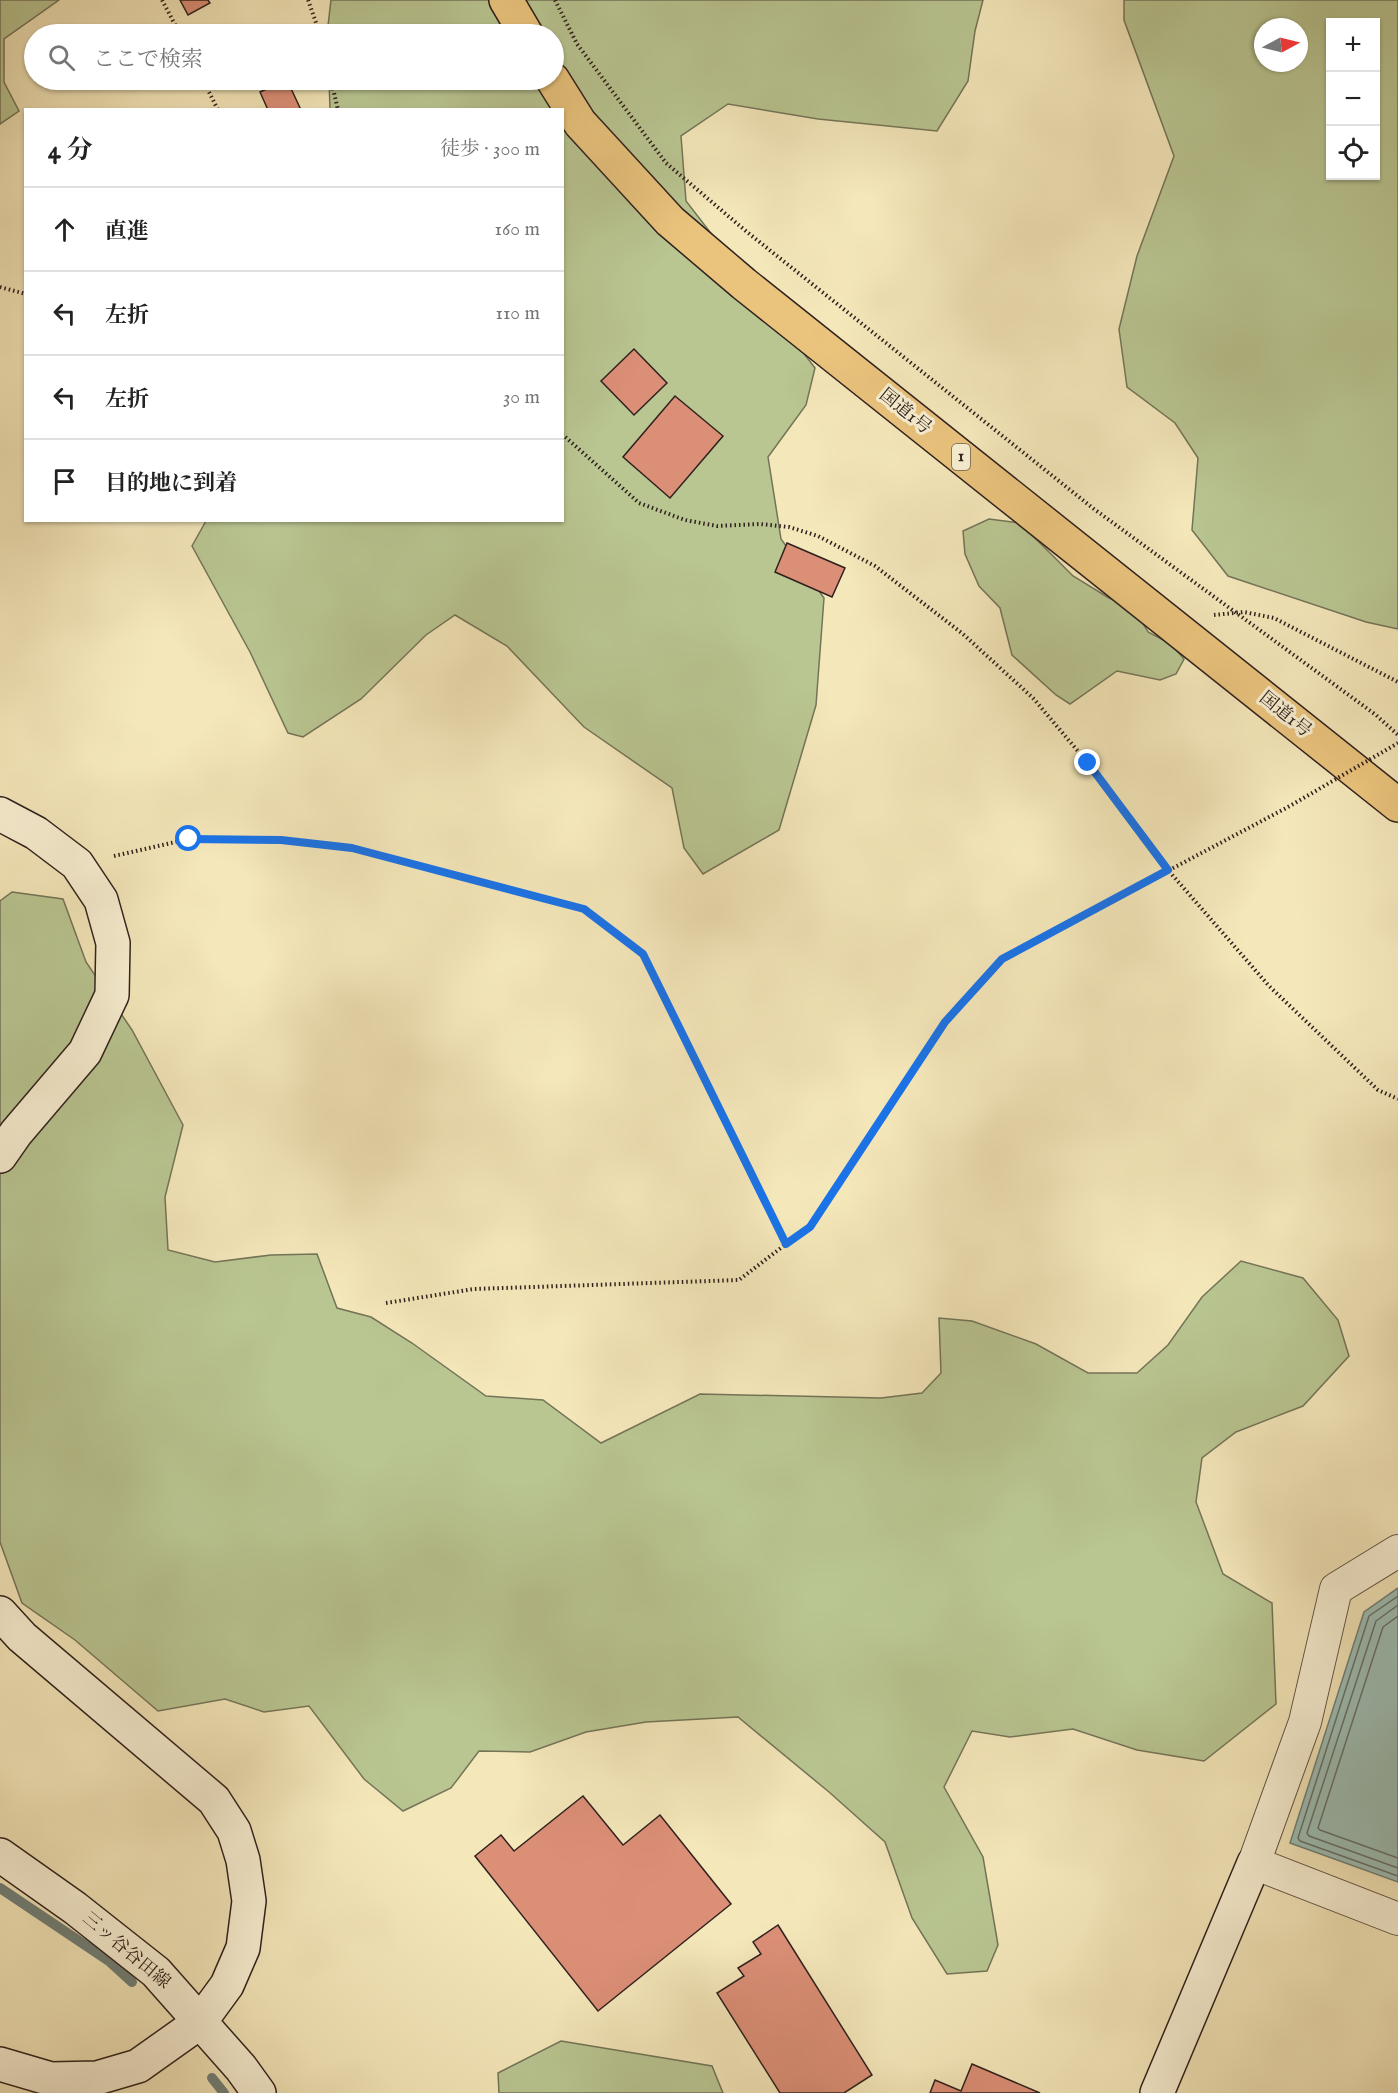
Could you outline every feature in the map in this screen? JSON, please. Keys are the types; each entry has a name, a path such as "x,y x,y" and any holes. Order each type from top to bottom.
{"highway":[{"path":"507,0 520,24"},
{"name":"国道1号","path":"560,90 580,123 670,221 754,291 1398,805"}],"street":[{"path":"0,814 36,833 77,864 101,900 113,944 112,996 86,1052 16,1133 0,1156"},
{"path":"1157,2093 1254,1863 1305,1722 1336,1589 1398,1551"},
{"path":"0,1613 22,1637 214,1800 234,1832 243,1860 249,1901 243,1948 227,1985 201,2022 138,2066 97,2078 51,2079 0,2064"},
{"name":"三ッ谷谷田線","path":"0,1855 75,1908 156,1972 241,2068 259,2093"},
{"path":"1254,1863 1398,1919"}],"path":[{"path":"162,0 175,24"},
{"path":"308,0 316,24"},
{"path":"555,0 577,44 666,163 747,232 1084,502 1376,715 1398,735"},
{"path":"208,90 217,108"},
{"path":"333,90 338,108"},
{"path":"0,287 24,293"},
{"path":"564,436 639,503 685,520 717,525 760,524 789,527 818,536 875,566 963,634 1033,698 1088,763 1168,870 1269,986 1378,1090 1398,1099"},
{"path":"1166,620 1244,612 1274,618 1398,682"},
{"path":"386,1303 474,1289 739,1280 810,1227 945,1022 1002,959 1288,807 1398,743"},
{"path":"77,864 189,839 281,840 352,848 584,909 643,954 786,1244"}],"green space":[{"path":"0,0 59,0 4,39 4,82 19,111 0,124"},
{"path":"331,0 983,0 975,31 968,81 937,131 818,119 728,104 681,136 686,201 815,368 806,405 768,457 781,539 824,598 816,705 779,830 703,874 684,848 672,788 584,727 507,646 455,615 426,635 361,699 303,737 288,733 250,652 192,546 205,522 564,522 564,108 330,108 329,90 564,90 564,24 328,24"},
{"path":"1124,0 1398,0 1398,629 1366,622 1228,576 1192,530 1198,458 1175,423 1127,387 1119,329 1137,256 1174,156 1124,20"},
{"path":"989,519 1020,523 1073,576 1109,598 1135,610 1148,632 1171,644 1184,659 1176,674 1160,680 1117,671 1070,704 1056,695 1012,655 1000,608 979,586 965,554 963,531"},
{"path":"12,892 63,899 86,962 132,1030 183,1125 165,1197 168,1250 215,1262 271,1255 317,1254 337,1308 371,1317 486,1396 543,1400 601,1443 700,1394 881,1398 922,1393 941,1373 939,1318 972,1321 1036,1344 1088,1373 1137,1373 1168,1345 1202,1297 1241,1261 1303,1278 1338,1320 1349,1356 1303,1406 1236,1432 1202,1458 1196,1502 1223,1574 1272,1603 1276,1704 1204,1761 1137,1750 1073,1729 1010,1737 972,1731 944,1787 983,1857 998,1945 987,1971 947,1974 912,1918 885,1842 829,1792 738,1717 646,1722 586,1732 530,1752 479,1751 451,1788 403,1811 364,1779 309,1706 264,1712 225,1699 158,1711 75,1640 22,1603 0,1542 0,901"},
{"path":"561,2041 712,2066 723,2093 499,2093 498,2073"}],"water":[{"path":"1398,1588 1398,1882 1290,1843 1364,1612"}],"building":[{"path":"180,0 208,0 210,3 188,15"},
{"path":"292,90 300,108 267,108 260,92"},
{"path":"634,349 667,383 634,415 601,381"},
{"path":"675,396 723,436 670,498 623,457"},
{"path":"787,543 845,568 832,597 775,572"},
{"path":"583,1796 623,1845 660,1815 731,1904 598,2011 475,1856 501,1835 514,1851"},
{"path":"778,1925 872,2075 844,2093 780,2093 717,1993 744,1976 738,1968 761,1954 753,1942"},
{"path":"972,2064 1040,2093 930,2093 935,2080 961,2091"}],"waterway":[{"path":"0,1888 109,1961 132,1982"},
{"path":"212,2078 224,2093"}],"route":[{"path":"189,839 281,840 352,848 584,909 643,954 786,1244 810,1227 945,1022 1002,959 1168,870 1088,763"}]}
